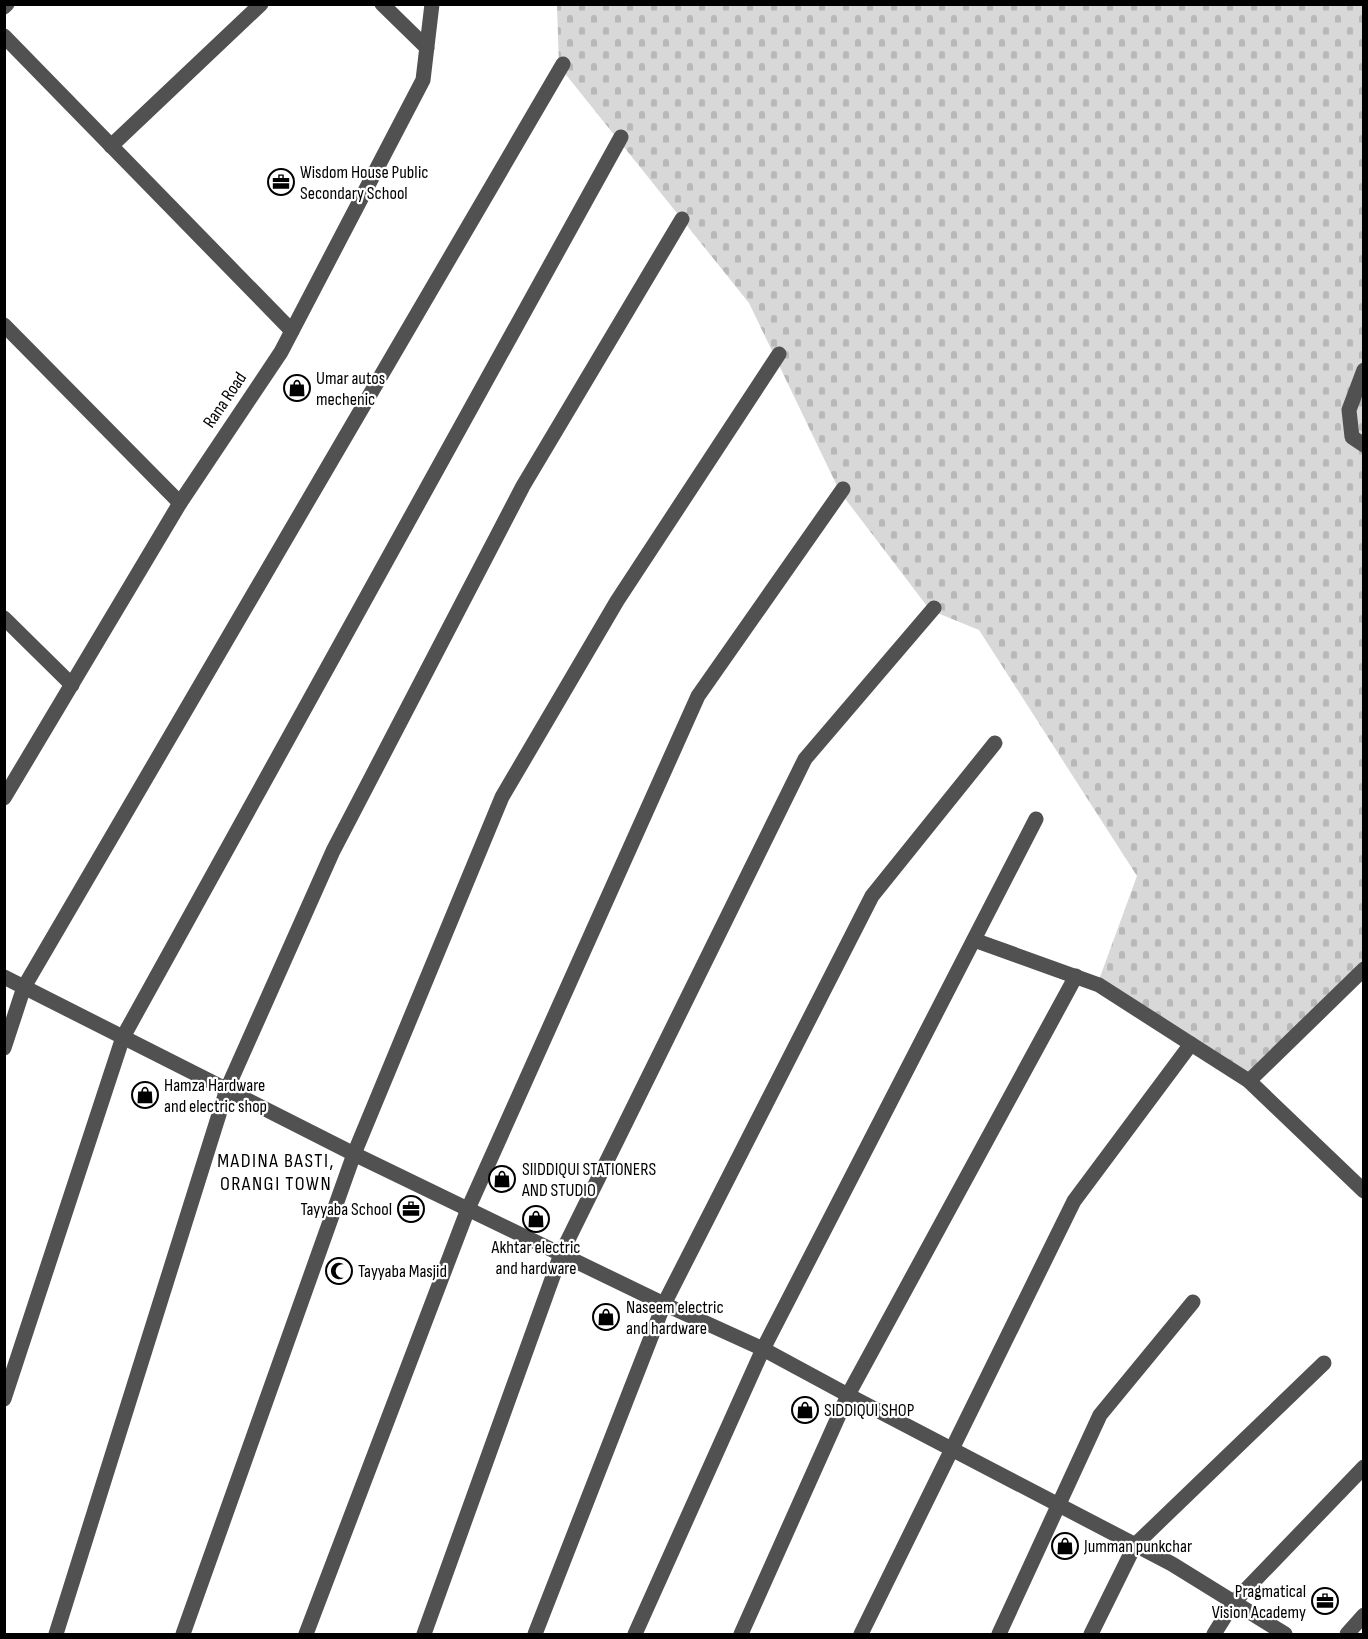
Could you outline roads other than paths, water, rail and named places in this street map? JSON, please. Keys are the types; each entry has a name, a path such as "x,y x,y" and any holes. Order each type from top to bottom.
{"street":[{"path":"111,146 261,4"},
{"path":"382,4 427,48"},
{"name":"Rana Road","path":"4,798 180,503 292,331 423,80 432,4"},
{"path":"4,36 292,331"},
{"path":"4,1048 24,987 563,64"},
{"path":"4,1400 123,1037 621,137"},
{"path":"56,1635 227,1089 333,851 523,486 682,219"},
{"path":"4,325 180,503"},
{"path":"183,1635 354,1154 502,797 617,601 779,354"},
{"path":"1364,370 1349,410 1352,437 1364,445"},
{"path":"306,1635 468,1209 698,696 843,489"},
{"path":"424,1635 561,1254 805,759 934,608"},
{"path":"4,618 72,685"},
{"path":"534,1635 664,1304 872,896 995,743"},
{"path":"635,1635 763,1349 1036,819"},
{"path":"975,940 1100,985 1249,1082 1364,1191"},
{"path":"1249,1082 1364,969"},
{"path":"741,1635 848,1395 1076,976"},
{"path":"4,977 354,1154 664,1304 763,1349 1172,1564 1285,1635"},
{"path":"861,1635 1074,1201 1191,1044"},
{"path":"999,1635 1100,1415 1193,1302"},
{"path":"1091,1635 1135,1545 1324,1363"},
{"path":"1214,1635 1234,1602 1364,1467"},
{"path":"1347,1635 1364,1615"}],"place":[{"name":"Wisdom House Public Secondary School","path":"281,182"},
{"name":"Umar autos mechenic","path":"297,388"},
{"name":"Hamza Hardware and electric shop","path":"145,1095"},
{"name":"SIIDDIQUI STATIONERS AND STUDIO","path":"502,1179"},
{"name":"Tayyaba School","path":"411,1209"},
{"name":"Akhtar electric and hardware","path":"536,1219"},
{"name":"Tayyaba Masjid","path":"339,1271"},
{"name":"Naseem electric and hardware","path":"606,1317"},
{"name":"SIDDIQUI SHOP","path":"805,1410"},
{"name":"Jumman punkchar","path":"1065,1546"},
{"name":"Pragmatical Vision Academy","path":"1325,1601"}],"district":[{"name":"MADINA BASTI, ORANGI TOWN","path":"276,1172"}]}
